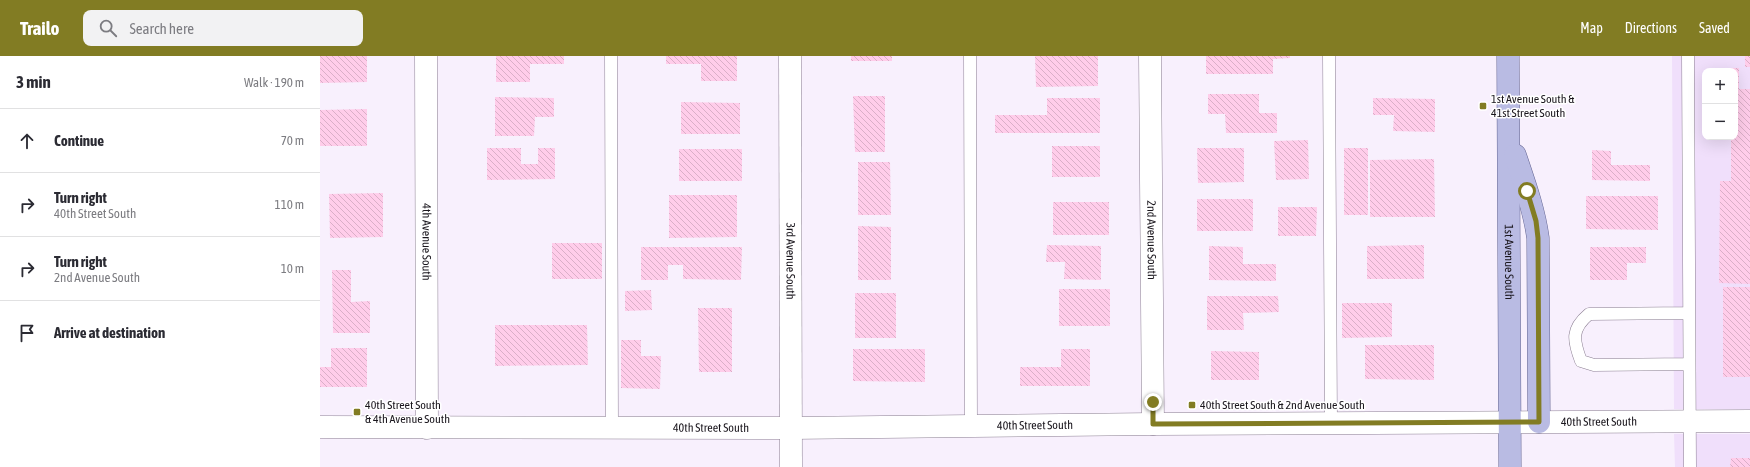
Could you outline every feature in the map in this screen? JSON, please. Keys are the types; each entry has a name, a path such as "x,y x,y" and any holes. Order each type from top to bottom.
{"main road":[{"name":"1st Avenue South","path":"1508,56 1511,422 1510,467"},
{"path":"1509,139 1536,221 1538,238 1539,422"}],"street":[{"name":"4th Avenue South","path":"426,56 427,428"},
{"name":"3rd Avenue South","path":"790,56 791,467"},
{"name":"2nd Avenue South","path":"1150,56 1153,424"},
{"name":"40th Street South","path":"320,427 791,428 1153,424 1750,421"}],"lane":[{"path":"611,56 612,428"},
{"path":"970,56 971,426"},
{"path":"1329,56 1331,423"},
{"path":"1688,56 1690,467"},
{"path":"1689,313 1589,314 1578,323 1575,333 1575,346 1581,361 1594,365 1689,364"}],"shaded area":[{"path":"1672,56 1750,56 1750,409 1674,409"},
{"path":"1674,434 1750,434 1750,467 1675,467"}],"building":[{"path":"320,56 367,56 367,82 320,83"},
{"path":"496,56 564,56 564,64 530,64 530,82 496,82"},
{"path":"666,56 737,56 737,81 701,81 701,64 666,64"},
{"path":"851,56 892,56 892,61 851,61"},
{"path":"1035,56 1098,56 1098,86 1036,87"},
{"path":"1206,56 1290,56 1290,58 1273,59 1273,74 1206,74"},
{"path":"1745,56 1750,56 1750,67 1745,67"},
{"path":"1739,68 1739,89 1750,89 1750,284 1719,283 1720,181 1731,181 1731,140 1738,140"},
{"path":"1208,94 1259,94 1259,113 1277,113 1277,133 1226,133 1225,114 1208,114"},
{"path":"853,96 885,96 885,152 855,152"},
{"path":"495,97 554,98 554,117 535,117 534,136 495,136"},
{"path":"1047,98 1100,98 1100,133 995,133 995,115 1047,115"},
{"path":"1373,98 1435,99 1435,132 1393,131 1394,115 1373,115"},
{"path":"681,102 740,103 740,134 681,134"},
{"path":"367,109 367,146 320,146 320,110"},
{"path":"1308,140 1309,179 1276,180 1274,141"},
{"path":"1052,146 1100,146 1100,177 1052,177"},
{"path":"487,148 521,148 521,164 538,164 538,148 555,148 555,179 487,180"},
{"path":"1197,148 1244,148 1244,182 1198,183"},
{"path":"1344,148 1368,148 1368,215 1344,215"},
{"path":"679,149 742,149 742,181 679,181"},
{"path":"1592,150 1611,151 1611,165 1650,165 1650,181 1592,180"},
{"path":"1434,159 1435,217 1370,217 1370,160"},
{"path":"858,162 890,162 891,215 858,215"},
{"path":"383,193 383,237 330,238 329,194"},
{"path":"669,195 737,195 737,237 669,238"},
{"path":"1586,196 1658,196 1658,230 1586,229"},
{"path":"1197,199 1253,199 1253,231 1197,231"},
{"path":"1053,202 1109,202 1109,235 1053,235"},
{"path":"1278,207 1317,207 1316,236 1278,236"},
{"path":"858,226 891,227 891,280 858,280"},
{"path":"552,243 602,243 602,279 552,279"},
{"path":"1047,245 1101,246 1101,280 1064,279 1065,262 1046,262"},
{"path":"1424,245 1424,279 1367,279 1367,246"},
{"path":"1209,246 1243,247 1243,264 1276,264 1276,281 1209,280"},
{"path":"641,247 742,247 741,280 683,279 683,265 668,265 668,280 641,280"},
{"path":"1590,247 1646,247 1646,263 1627,263 1627,280 1590,280"},
{"path":"332,270 351,270 351,302 370,301 370,333 333,333"},
{"path":"1723,287 1750,287 1750,377 1723,377"},
{"path":"1059,289 1110,289 1110,326 1059,326"},
{"path":"651,290 652,310 625,311 625,291"},
{"path":"855,293 896,293 896,338 855,338"},
{"path":"1207,296 1278,296 1279,312 1243,313 1244,330 1207,330"},
{"path":"1342,303 1392,303 1392,337 1342,338"},
{"path":"698,308 732,308 732,372 699,372"},
{"path":"495,325 587,325 588,365 495,366"},
{"path":"621,340 641,340 641,356 661,356 660,389 621,388"},
{"path":"1365,345 1434,345 1434,380 1365,379"},
{"path":"331,348 367,348 367,387 320,387 320,367 331,367"},
{"path":"853,349 925,349 925,382 853,381"},
{"path":"1061,349 1090,349 1090,386 1020,386 1020,367 1061,367"},
{"path":"1211,351 1259,352 1259,380 1211,380"},
{"path":"1731,458 1750,458 1750,467 1730,467"}],"place":[{"name":"1st Avenue South & 41st Street South","path":"1483,106"},
{"name":"40th Street South & 2nd Avenue South","path":"1192,405"},
{"name":"40th Street South & 4th Avenue South","path":"357,412"}],"route":[{"path":"1153,402 1153,424 1539,422 1538,238 1536,221 1527,191"}]}
